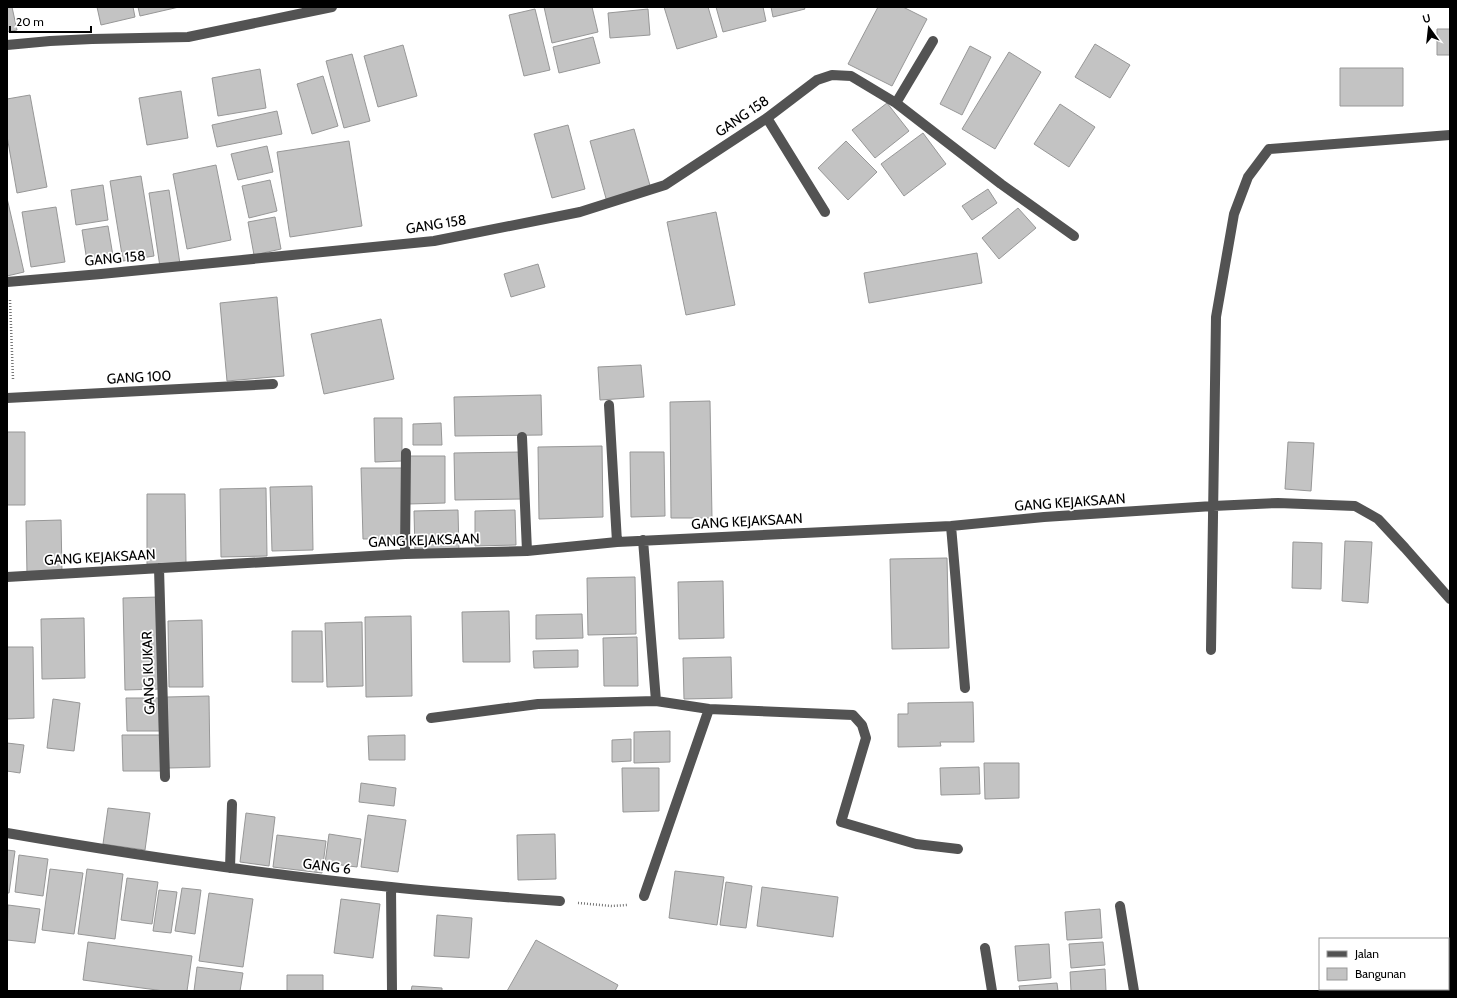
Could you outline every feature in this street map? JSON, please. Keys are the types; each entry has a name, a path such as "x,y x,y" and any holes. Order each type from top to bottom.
{"street":[{"path":"7,45 85,39 188,37 332,7"},
{"path":"933,41 896,103 1001,184 1074,236"},
{"name":"GANG 158","path":"8,281 101,274 434,241 580,212 665,185 767,118 817,80 832,75 851,76 896,103"},
{"path":"767,118 825,212"},
{"path":"1211,650 1216,317 1234,214 1248,177 1269,149 1450,134"},
{"name":"GANG 100","path":"10,398 272,384"},
{"path":"609,405 617,542"},
{"path":"522,437 527,551"},
{"path":"405,554 406,454"},
{"name":"GANG KEJAKSAAN","path":"7,577 405,554 527,551 643,540 951,526 1044,517 1278,503 1355,506 1378,519 1450,598"},
{"path":"951,526 965,688"},
{"path":"643,540 656,701"},
{"name":"GANG KUKAR","path":"159,568 165,777"},
{"path":"431,718 538,704 656,701 709,709 853,715 862,725 866,738 841,822 916,844 958,849"},
{"path":"644,896 709,709"},
{"path":"230,868 232,804"},
{"name":"GANG 6","path":"7,833 110,851 230,868 391,887 560,901"},
{"path":"391,887 392,991"},
{"path":"1120,906 1134,991"},
{"path":"985,948 992,991"}],"path":[{"path":"8,281 10,398"},
{"path":"560,901 612,906 626,905 644,896"}],"building":[{"path":"7,7 12,7 17,30 7,32"},
{"path":"97,7 133,7 135,17 101,25"},
{"path":"138,7 179,7 140,16"},
{"path":"544,7 592,7 598,32 552,43"},
{"path":"664,7 708,7 717,37 677,49"},
{"path":"716,7 763,7 766,21 723,32"},
{"path":"771,7 804,7 805,9 773,17"},
{"path":"878,7 903,7 927,19 892,86 848,64"},
{"path":"535,9 550,70 524,76 509,15"},
{"path":"648,9 650,35 610,38 608,13"},
{"path":"1437,29 1450,29 1450,55 1437,55"},
{"path":"593,37 600,63 559,73 553,47"},
{"path":"1095,44 1130,65 1110,98 1075,77"},
{"path":"403,45 417,96 378,107 364,56"},
{"path":"970,46 991,57 962,115 940,104"},
{"path":"1009,52 1041,72 995,149 962,129"},
{"path":"352,54 370,121 344,128 326,61"},
{"path":"1340,68 1403,68 1403,106 1340,106"},
{"path":"260,69 266,108 218,116 212,78"},
{"path":"323,76 338,126 312,134 297,84"},
{"path":"181,91 188,138 147,145 139,98"},
{"path":"30,95 47,187 17,193 7,136 7,99"},
{"path":"887,103 909,131 875,158 852,130"},
{"path":"1060,104 1095,127 1069,167 1034,144"},
{"path":"277,111 282,134 217,147 212,125"},
{"path":"568,125 585,189 552,198 534,134"},
{"path":"634,129 651,189 607,202 590,141"},
{"path":"923,133 946,164 904,196 881,164"},
{"path":"349,141 362,226 290,237 277,152"},
{"path":"846,141 877,172 848,200 818,168"},
{"path":"267,146 273,172 238,180 231,154"},
{"path":"216,165 231,240 187,249 173,174"},
{"path":"141,176 154,256 123,261 110,181"},
{"path":"270,180 277,211 249,218 242,186"},
{"path":"103,185 108,220 76,225 71,190"},
{"path":"988,189 997,203 972,220 962,206"},
{"path":"169,190 180,264 160,267 149,193"},
{"path":"7,198 24,272 7,276"},
{"path":"56,207 65,262 31,267 22,212"},
{"path":"1018,208 1036,228 999,259 982,238"},
{"path":"716,212 735,305 686,315 667,222"},
{"path":"275,217 281,249 254,255 248,222"},
{"path":"108,226 113,256 87,261 82,230"},
{"path":"977,253 982,283 869,303 864,273"},
{"path":"538,264 545,287 511,297 504,274"},
{"path":"277,297 284,376 227,381 220,303"},
{"path":"381,319 394,379 324,394 311,334"},
{"path":"641,365 644,397 600,400 598,367"},
{"path":"541,395 542,435 455,436 454,397"},
{"path":"710,401 712,518 671,518 670,402"},
{"path":"374,418 402,418 402,461 375,462"},
{"path":"441,423 442,445 413,445 413,424"},
{"path":"7,432 25,432 25,505 7,505"},
{"path":"1288,442 1314,443 1311,491 1285,489"},
{"path":"602,446 603,517 539,519 538,447"},
{"path":"522,452 523,499 455,500 454,453"},
{"path":"630,452 664,452 665,516 631,517"},
{"path":"407,456 445,456 445,503 408,504"},
{"path":"361,468 402,468 403,539 363,539"},
{"path":"312,486 313,550 272,551 270,487"},
{"path":"266,488 267,556 221,557 220,489"},
{"path":"147,494 185,494 186,563 147,564"},
{"path":"458,510 459,552 415,553 414,511"},
{"path":"515,510 516,545 475,546 475,511"},
{"path":"61,520 62,573 27,574 26,521"},
{"path":"1345,541 1372,542 1368,603 1342,601"},
{"path":"1293,542 1322,543 1321,589 1292,588"},
{"path":"947,558 949,648 892,649 890,559"},
{"path":"635,577 636,634 588,635 587,578"},
{"path":"723,581 724,638 679,639 678,582"},
{"path":"159,597 161,689 125,690 123,598"},
{"path":"509,611 510,662 463,662 462,612"},
{"path":"582,614 583,638 536,639 536,615"},
{"path":"411,616 412,696 366,697 365,617"},
{"path":"84,618 85,678 42,679 41,619"},
{"path":"202,620 203,687 169,687 168,621"},
{"path":"362,622 363,686 327,687 325,623"},
{"path":"292,631 322,631 323,682 292,682"},
{"path":"637,637 638,686 604,686 603,638"},
{"path":"7,647 33,647 34,718 7,719"},
{"path":"578,650 578,667 534,668 533,651"},
{"path":"731,657 732,698 684,699 683,658"},
{"path":"209,696 210,767 168,768 167,697"},
{"path":"126,698 161,698 162,731 127,731"},
{"path":"53,699 80,703 74,751 47,748"},
{"path":"973,702 974,742 940,742 941,746 898,747 898,714 908,714 908,703"},
{"path":"670,731 670,762 634,763 634,732"},
{"path":"122,735 163,735 164,771 123,771"},
{"path":"405,735 405,760 369,760 368,736"},
{"path":"631,739 631,761 612,762 612,740"},
{"path":"7,743 24,745 20,773 7,771"},
{"path":"984,763 1019,763 1019,798 985,799"},
{"path":"979,767 980,794 941,795 940,768"},
{"path":"622,768 659,768 659,811 623,812"},
{"path":"361,783 396,788 394,806 359,802"},
{"path":"108,808 150,813 145,850 103,844"},
{"path":"246,813 275,817 269,866 240,862"},
{"path":"368,815 406,820 398,872 361,867"},
{"path":"329,834 361,839 357,867 325,863"},
{"path":"555,834 556,879 518,880 517,835"},
{"path":"277,835 326,841 322,873 273,867"},
{"path":"7,850 15,851 9,893 7,893"},
{"path":"19,855 48,859 43,896 15,892"},
{"path":"50,869 83,873 74,934 42,930"},
{"path":"87,869 123,874 115,939 78,934"},
{"path":"675,871 724,877 717,925 669,918"},
{"path":"127,878 158,882 152,924 121,920"},
{"path":"726,882 752,886 746,928 720,925"},
{"path":"762,887 838,897 833,937 757,926"},
{"path":"182,888 201,890 195,934 175,931"},
{"path":"159,890 177,892 171,933 153,931"},
{"path":"209,893 253,899 243,967 199,961"},
{"path":"341,899 380,904 373,958 334,953"},
{"path":"8,905 40,909 35,943 7,940"},
{"path":"1100,909 1102,938 1067,940 1065,912"},
{"path":"437,915 472,918 469,958 434,956"},
{"path":"536,940 618,985 615,991 507,991"},
{"path":"88,942 192,956 187,991 164,991 83,980"},
{"path":"1103,942 1105,965 1071,968 1069,944"},
{"path":"1049,944 1051,978 1018,981 1015,946"},
{"path":"197,967 243,973 240,991 194,991"},
{"path":"1105,969 1106,991 1071,991 1070,972"},
{"path":"287,975 323,975 323,991 287,991"},
{"path":"1057,983 1058,991 1020,991 1019,986"},
{"path":"412,986 442,988 442,991 411,991"}]}
